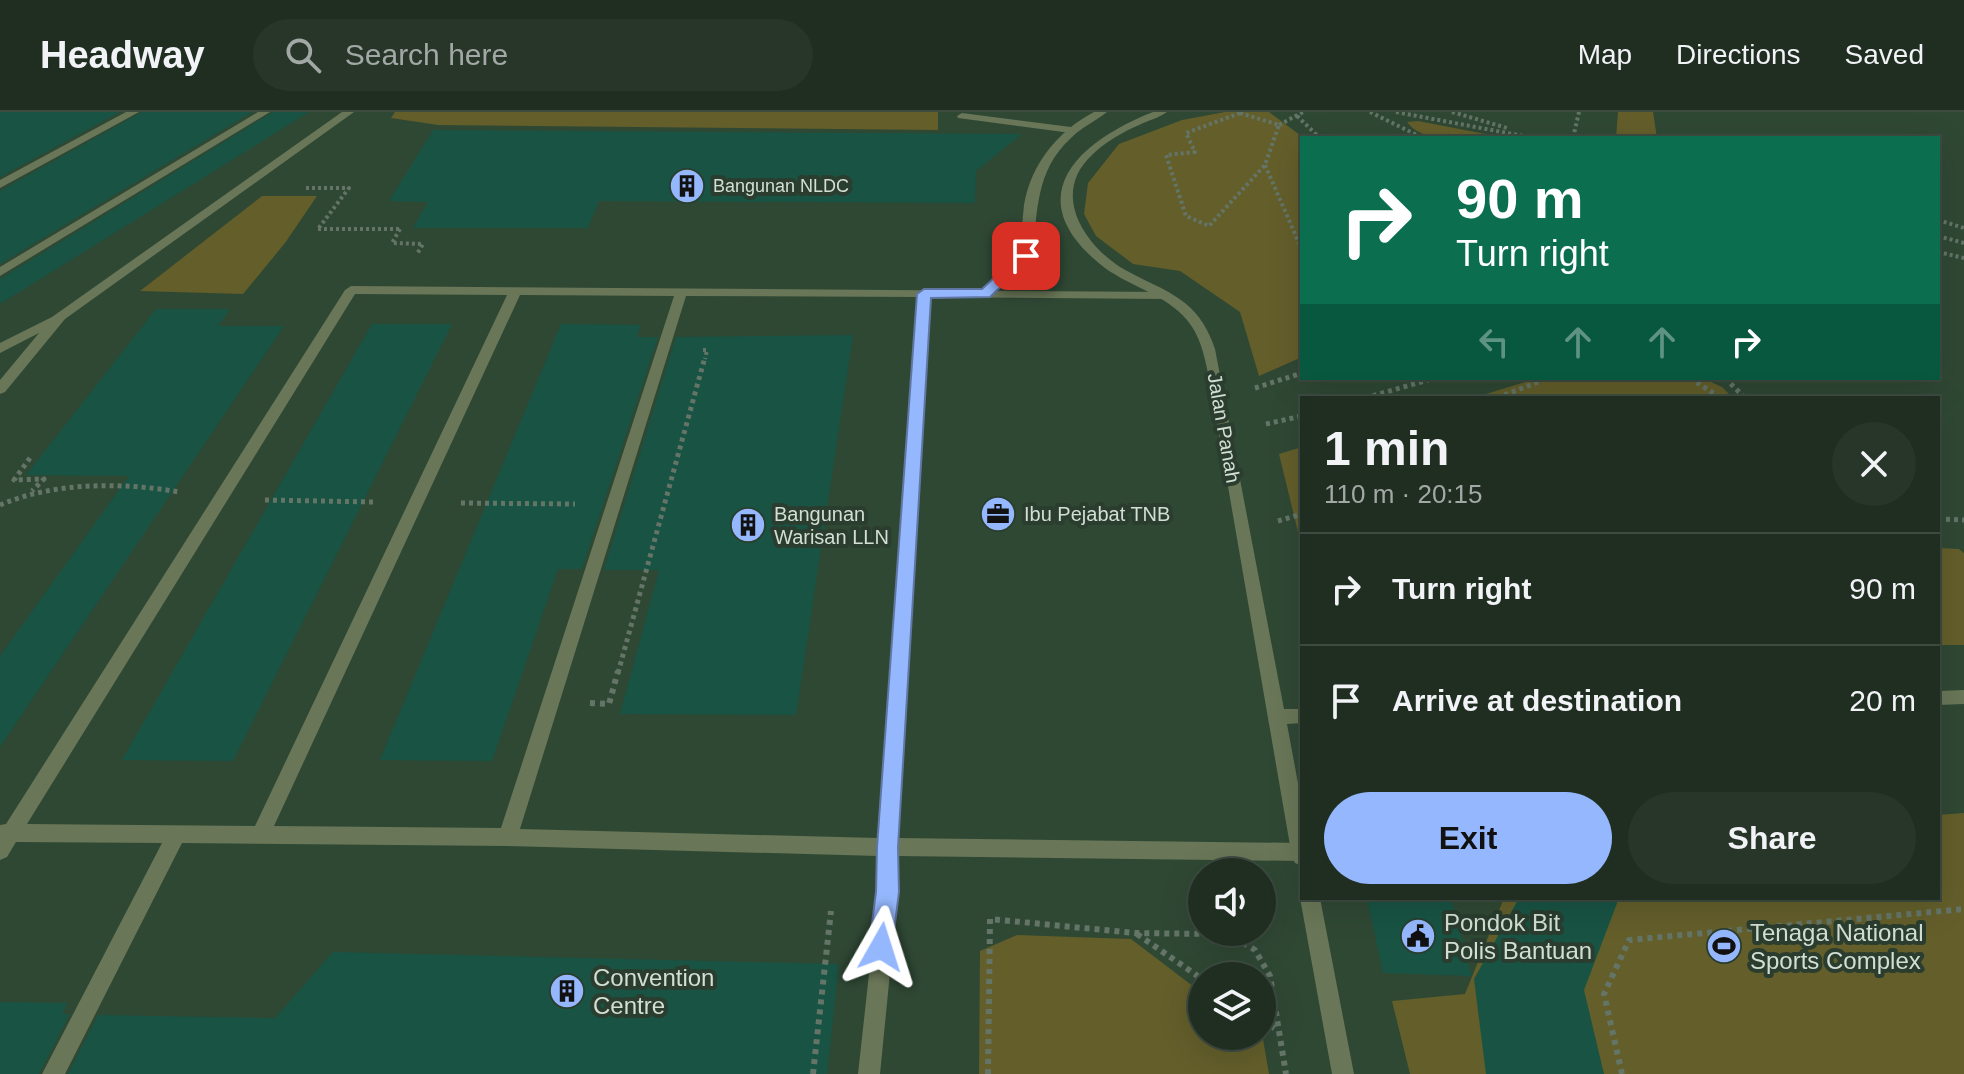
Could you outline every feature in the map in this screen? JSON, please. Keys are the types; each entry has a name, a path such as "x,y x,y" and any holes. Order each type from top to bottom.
{"street":[{"path":"0,185 134,112"},
{"path":"0,272 265,112"},
{"path":"0,349 60,316 349,112"},
{"name":"Jalan Panah","path":"1162,112 1129,123 1088,148 1075,165 1068,183 1067,202 1080,233 1106,262 1165,295 1187,311 1205,334 1218,388 1300,849"},
{"path":"985,294 1026,256 1035,184 1051,155 1071,130 1099,113"},
{"path":"962,116 1071,130"},
{"path":"4,839 351,290 1165,295"},
{"path":"260,836 515,292"},
{"path":"508,837 681,292"},
{"path":"869,1074 888,892 887,847 924,294"},
{"path":"0,389 60,316"},
{"path":"1940,698 1964,697"},
{"path":"1276,717 1300,716"},
{"path":"4,839 176,835 508,837 1300,854"},
{"path":"53,1074 176,835"},
{"path":"1310,900 1343,1074"}],"path":[{"path":"1279,125 1265,165 1209,226 1186,216 1166,155 1195,152 1186,133 1240,113 1279,125 1303,112"},
{"path":"1370,112 1419,136"},
{"path":"1396,112 1529,136"},
{"path":"1452,112 1532,136"},
{"path":"1573,136 1579,112"},
{"path":"1297,116 1318,136"},
{"path":"1265,165 1300,245"},
{"path":"293,188 349,188 318,229 400,229 392,243"},
{"path":"1940,221 1964,228"},
{"path":"1940,237 1964,243"},
{"path":"1940,252 1964,258"},
{"path":"553,703 609,704 707,350 664,350"},
{"path":"1218,388 1250,389 1300,374"},
{"path":"1372,396 1428,380"},
{"path":"1502,396 1543,380"},
{"path":"1693,380 1718,396"},
{"path":"1727,380 1743,396"},
{"path":"1266,424 1300,416"},
{"path":"0,505 32,491 44,479 14,480 30,458"},
{"path":"32,491 100,489"},
{"path":"1940,519 1964,520"},
{"path":"1622,1074 1604,994 1629,940 1964,909"},
{"path":"813,1074 831,911"},
{"path":"988,1074 990,919 1135,933 1209,934 1239,940 1255,950 1270,976 1286,1074"},
{"path":"1135,933 1188,969"}],"shaded area":[{"path":"0,112 1964,112 1964,1074 0,1074"},
{"path":"395,112 938,112 938,130 438,125 391,118"},
{"path":"1225,112 1269,112 1301,136 1300,358 1259,376 1240,312 1180,271 1133,264 1096,236 1084,214 1088,183 1119,144 1182,120"},
{"path":"1618,112 1653,112 1657,136 1616,136"},
{"path":"1418,121 1496,136 1430,136 1415,130 1407,122"},
{"path":"262,196 317,196 285,243 243,294 140,291"},
{"path":"1532,380 1706,380 1722,387 1731,396 1480,396"},
{"path":"1300,448 1300,536 1299,536 1279,454"},
{"path":"1940,548 1959,549 1964,553 1964,645 1940,645"},
{"name":"Tenaga National Sports Complex","path":"1964,813 1964,1074 1410,1074 1392,1001 1465,994 1503,900 1940,900 1940,815"},
{"path":"1017,935 1131,939 1188,982 1188,1050 1265,1050 1269,1074 979,1074 980,951"}],"building":[{"path":"0,112 120,112 0,177"},
{"path":"142,112 252,112 0,264 0,191"},
{"path":"273,112 309,112 0,304 0,279"},
{"name":"Bangunan NLDC","path":"433,130 1022,134 976,171 975,203 599,201 588,228 413,228 428,202 389,201"},
{"path":"156,309 230,309 218,326 284,326 0,747 0,656 129,476 26,475"},
{"path":"372,324 452,324 233,761 122,760"},
{"path":"561,324 641,325 637,337 658,337 582,569 558,569 492,761 380,760"},
{"name":"Bangunan Warisan LLN","path":"853,335 796,715 620,714 659,570 604,570 676,337"},
{"name":"Pondok Bit Polis Bantuan","path":"1367,900 1452,900 1472,976 1383,973"},
{"path":"1518,900 1618,900 1584,990 1604,1074 1486,1074 1474,979"},
{"name":"Convention Centre","path":"333,952 839,964 827,1074 68,1074 98,1015 275,1018"},
{"path":"0,1002 68,1003 62,1014 70,1014 39,1074 0,1074"}],"place":[{"name":"Bangunan NLDC","path":"687,186"},
{"name":"Ibu Pejabat TNB","path":"998,514"},
{"name":"Bangunan Warisan LLN","path":"748,525"},
{"name":"Pondok Bit Polis Bantuan","path":"1418,936"},
{"name":"Tenaga National Sports Complex","path":"1724,946"},
{"name":"Convention Centre","path":"567,991"}],"route":[{"path":"881,947 888,892 887,847 894,779 924,294 985,294 1026,256"}]}
